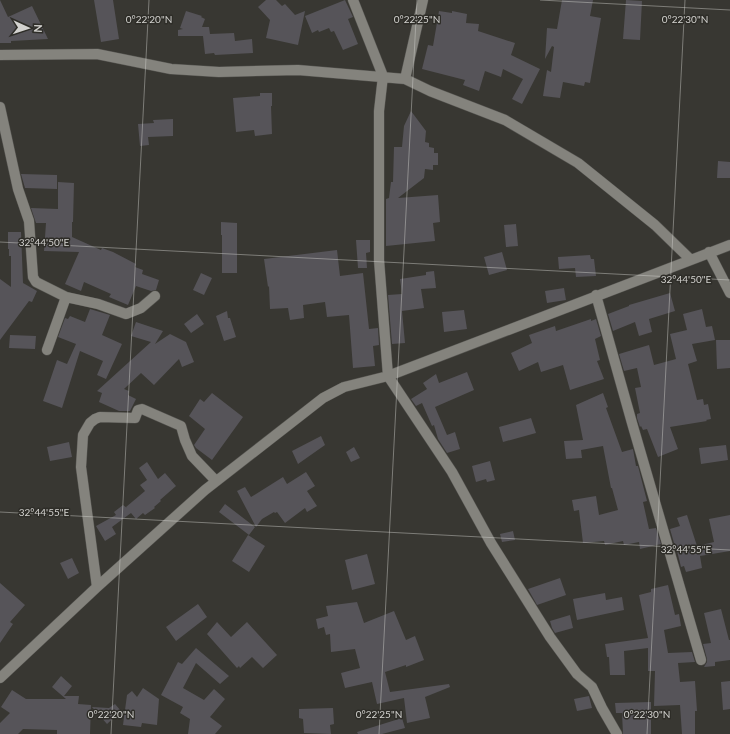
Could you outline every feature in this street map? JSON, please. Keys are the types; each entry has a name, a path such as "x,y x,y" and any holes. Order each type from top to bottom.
{"street":[{"path":"353,0 383,76 379,111 379,260 388,376 452,472 491,543 550,636 577,674 592,687 617,734"},
{"path":"405,79 423,0"},
{"path":"0,55 97,54 171,69 218,72 298,70 405,79 430,91 505,120 578,164 655,225 690,259"},
{"path":"0,107 18,189 29,221 33,276 36,282 66,297 98,304 126,314 141,308 155,296"},
{"path":"0,678 97,587 216,481 323,398 344,387 388,376 596,295 730,245"},
{"path":"709,252 730,293"},
{"path":"596,295 701,660"},
{"path":"47,350 66,297"},
{"path":"97,587 81,467 83,435 87,427 95,419 100,416 135,418 138,410 142,409 173,421 181,426 192,456 216,481"}],"building":[{"path":"0,0 8,17 32,6 48,39 0,43"},
{"path":"94,0 113,0 119,39 101,42"},
{"path":"266,0 276,0 282,6 285,4 295,15 305,11 298,45 266,38 270,20 258,7"},
{"path":"345,0 353,17 348,19 358,44 343,50 334,31 331,32 329,28 312,33 305,16"},
{"path":"562,0 593,0 590,16 601,18 590,83 585,82 584,86 563,82 560,98 543,96 547,70 551,72 554,47 552,46 545,59 547,28 557,29"},
{"path":"626,0 642,1 640,40 623,39"},
{"path":"186,11 202,16 201,17 205,19 202,27 209,27 210,34 234,33 235,41 252,39 253,53 215,55 214,53 205,54 203,36 178,36 178,30 183,29 180,28"},
{"path":"439,11 452,13 452,11 467,14 466,23 479,24 478,31 515,43 511,55 540,69 522,104 512,99 523,79 503,69 501,77 485,71 479,91 463,85 465,80 422,69 428,45 433,46"},
{"path":"260,93 272,93 272,134 255,136 254,130 236,132 233,98 260,96"},
{"path":"411,111 426,131 425,142 429,143 429,147 434,148 434,153 438,153 438,165 433,165 433,170 425,169 424,178 398,198 438,195 440,222 433,223 435,241 386,246 386,199 389,198 391,182 393,182 394,147 402,147 404,126"},
{"path":"173,119 173,136 148,137 149,145 140,146 138,124 154,123 153,120"},
{"path":"718,161 730,162 730,178 717,178"},
{"path":"21,174 57,175 57,189 25,188"},
{"path":"58,182 74,183 72,237 101,250 102,248 113,252 136,264 135,267 143,270 142,274 159,280 156,290 151,291 136,286 128,305 109,297 111,294 84,282 81,291 65,284 79,252 44,251 46,223 36,223 31,208 58,209"},
{"path":"221,222 237,223 237,273 222,273"},
{"path":"516,224 518,246 506,247 504,225"},
{"path":"8,232 21,232 23,283 37,291 32,302 29,301 0,340 0,279 11,287 11,256 9,256 8,249"},
{"path":"356,240 370,240 370,252 366,253 367,268 358,268"},
{"path":"337,250 340,276 363,273 369,329 378,328 379,345 373,346 375,366 353,368 349,315 327,317 325,302 303,305 304,318 290,320 288,308 270,309 269,286 268,287 264,259"},
{"path":"502,252 507,270 489,275 484,257"},
{"path":"590,255 591,259 594,259 596,276 576,277 575,268 559,269 558,257"},
{"path":"434,271 436,288 421,289 424,308 402,311 405,343 392,344 388,295 402,294 400,279 426,275 426,272"},
{"path":"201,273 212,278 204,295 193,290"},
{"path":"564,288 566,300 547,303 545,291"},
{"path":"670,293 675,311 649,319 652,332 639,336 635,322 613,331 608,314 629,305"},
{"path":"90,309 110,315 102,335 122,344 106,379 97,375 103,361 80,351 62,408 43,401 57,360 67,364 76,344 58,337 65,318 68,319 70,316 85,322"},
{"path":"702,309 706,327 712,326 715,340 692,344 697,361 688,364 697,400 703,399 704,405 708,404 711,419 670,427 678,449 658,457 647,429 643,430 641,426 640,427 637,418 637,414 640,413 635,388 641,387 637,368 624,371 619,354 649,345 654,365 676,359 670,334 687,330 683,314"},
{"path":"464,310 467,329 444,332 442,312"},
{"path":"227,311 228,318 230,318 236,337 224,341 216,316"},
{"path":"197,314 204,324 191,333 184,324"},
{"path":"591,319 591,321 596,319 601,336 595,339 600,360 597,361 604,379 570,390 563,365 541,372 538,362 519,371 511,353 532,343 529,335 555,326 556,331"},
{"path":"136,322 163,331 155,344 170,334 186,342 194,362 182,367 179,359 154,385 141,373 124,389 129,391 128,395 136,399 130,411 119,411 99,402 102,393 97,391 151,342 131,336"},
{"path":"10,335 36,336 35,349 9,348"},
{"path":"716,340 730,340 730,368 717,369"},
{"path":"467,372 474,390 435,407 447,435 455,432 460,449 447,453 438,439 434,425 432,426 422,403 416,406 411,399 427,389 423,383 436,374 439,383"},
{"path":"212,393 243,417 212,460 194,445 205,429 189,416 200,399 204,402"},
{"path":"603,393 608,407 606,408 622,452 633,449 636,466 638,466 647,501 643,502 649,529 656,528 661,544 640,549 639,542 624,545 623,541 605,545 604,541 583,543 579,510 574,511 572,500 596,496 599,515 618,510 611,488 603,446 581,450 582,458 566,459 564,441 583,440 576,405"},
{"path":"531,418 536,433 503,442 499,427"},
{"path":"321,436 325,445 298,464 292,451"},
{"path":"69,442 72,457 50,461 47,447"},
{"path":"726,445 728,460 701,464 699,448"},
{"path":"354,447 360,458 351,462 346,452"},
{"path":"490,461 495,480 487,482 486,479 476,482 472,466"},
{"path":"147,462 158,479 165,473 176,486 160,500 161,501 154,507 155,508 145,515 143,513 136,519 131,513 112,527 116,534 105,541 96,526 116,515 114,512 123,505 127,508 126,507 145,491 140,485 147,480 139,468"},
{"path":"306,472 315,486 307,491 317,506 307,512 305,508 285,523 277,512 274,512 262,519 256,527 237,491 245,487 251,497 283,477 287,484"},
{"path":"225,504 255,527 249,535 219,512"},
{"path":"687,515 697,546 714,542 709,519 730,515 730,551 700,556 702,568 686,572 684,566 681,567 670,529 680,526 677,518"},
{"path":"513,531 515,540 502,542 500,534"},
{"path":"248,535 265,546 249,572 232,561"},
{"path":"367,554 375,584 352,590 345,560"},
{"path":"72,558 79,573 68,579 60,563"},
{"path":"560,578 566,595 537,605 528,589"},
{"path":"0,583 25,605 10,622 13,624 0,643"},
{"path":"668,585 675,615 679,614 681,626 664,630 668,653 692,652 695,662 678,663 680,682 695,681 697,711 695,711 695,734 682,734 680,705 654,706 655,671 648,671 648,648 624,651 625,675 610,675 609,657 607,657 605,644 648,638 639,595 651,592 651,589"},
{"path":"605,593 606,600 622,597 624,610 577,620 573,599"},
{"path":"357,602 364,623 394,611 406,640 415,636 424,660 406,667 406,665 385,672 390,692 449,684 450,687 425,697 430,718 407,723 404,698 377,704 372,682 345,688 341,673 360,668 355,649 331,652 330,634 326,635 324,627 318,629 316,619 328,616 326,606"},
{"path":"198,604 207,617 176,641 166,627"},
{"path":"721,609 730,640 730,660 715,662 715,666 704,667 707,659 703,644 711,643 704,613"},
{"path":"570,615 573,628 555,633 550,621"},
{"path":"217,622 231,637 247,622 277,655 263,668 252,657 240,668 239,666 237,668 207,634"},
{"path":"196,648 229,676 220,684 196,663 183,688 204,700 214,689 225,699 210,717 222,726 215,734 188,734 190,719 180,713 183,707 161,695 178,662 182,664"},
{"path":"61,676 72,686 64,696 79,696 78,704 91,705 90,734 57,734 57,730 23,729 18,734 0,734 0,723 10,713 1,707 12,690 26,699 66,699 52,687"},
{"path":"730,681 730,709 723,710 721,682"},
{"path":"143,688 159,699 157,725 142,723 141,727 123,725 127,695 132,691 137,697"},
{"path":"589,696 592,708 577,711 574,699"},
{"path":"651,702 651,734 623,734 622,713 616,713 615,703"},
{"path":"115,704 121,711 107,724 92,707 109,708"},
{"path":"333,708 334,724 330,725 331,734 304,733 303,719 299,718 299,709"},
{"path":"402,718 405,728 382,734 358,734 357,732"}]}
